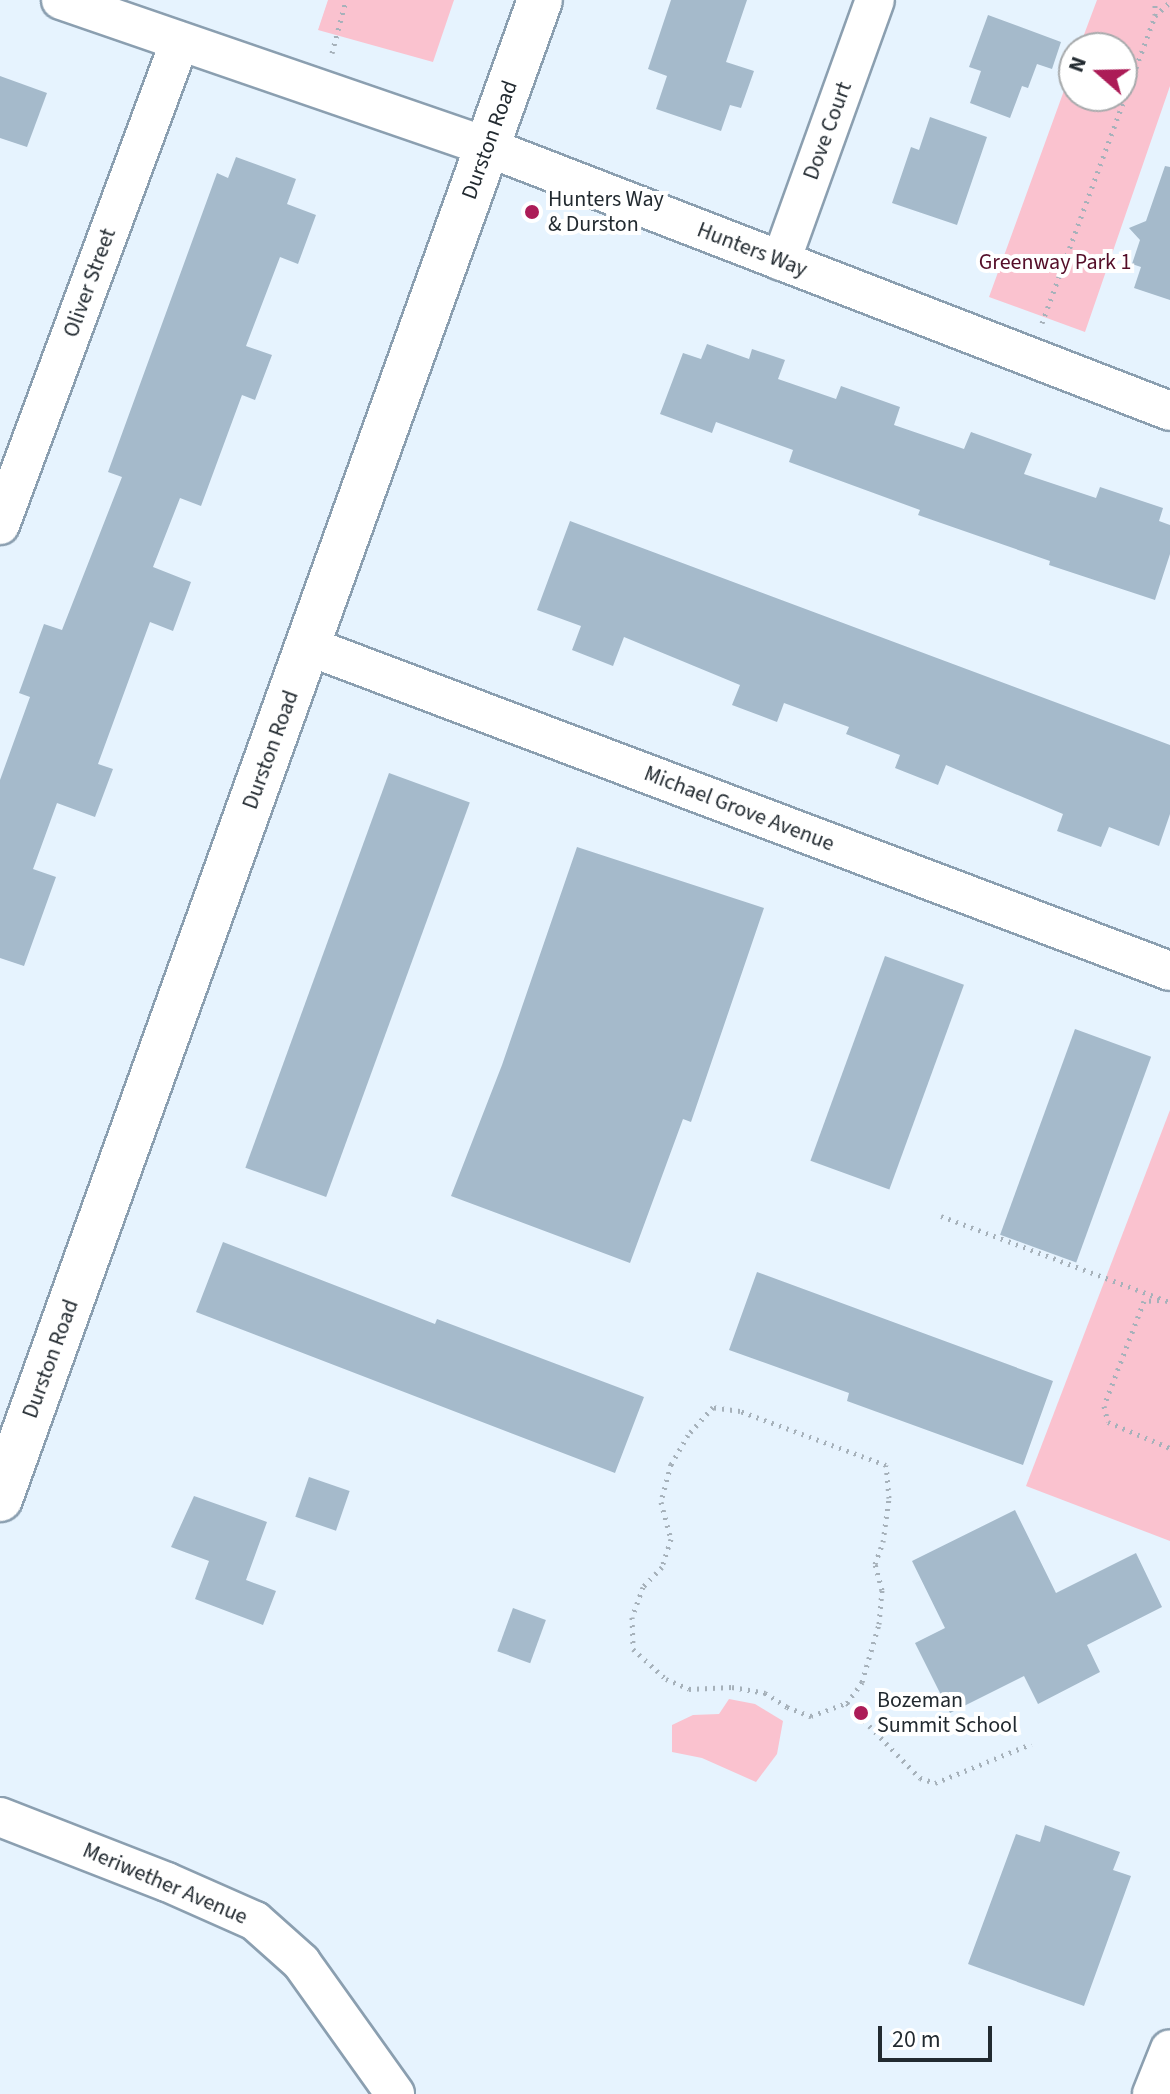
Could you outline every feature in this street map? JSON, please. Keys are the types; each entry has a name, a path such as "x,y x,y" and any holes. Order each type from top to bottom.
{"main road":[{"name":"Durston Road","path":"0,1499 540,0"}],"street":[{"name":"Hunters Way","path":"61,0 487,147 1170,411"},
{"name":"Dove Court","path":"781,261 875,0"},
{"name":"Oliver Street","path":"0,525 180,41"},
{"name":"Michael Grove Avenue","path":"308,646 1170,971"},
{"name":"Meriwether Avenue","path":"0,1817 167,1882 255,1921 301,1962 395,2094"},
{"path":"1152,2094 1170,2049"}],"path":[{"path":"323,90 346,0"},
{"path":"1029,357 1155,16 1155,0"},
{"path":"1155,16 1170,2"},
{"path":"941,1216 1167,1301"},
{"path":"1167,1301 1144,1301 1104,1406 1108,1422 1170,1448"},
{"path":"713,1407 740,1411 886,1465 889,1498 883,1542 875,1564 882,1590 879,1624 862,1682 847,1703 811,1716 765,1693 732,1687 689,1689 666,1679 633,1649 632,1617 643,1587 662,1567 671,1539 661,1502 671,1464 688,1435 713,1407"},
{"path":"847,1703 920,1778 935,1783 1031,1744"}],"green space":[{"path":"328,0 454,0 433,62 318,30"},
{"name":"Greenway Park 1","path":"1097,0 1170,0 1170,86 1085,332 989,297 1058,107 1058,112 1138,112 1138,32 1085,32"},
{"path":"1170,1110 1170,1541 1026,1486"},
{"path":"729,1699 755,1704 783,1721 777,1754 756,1782 702,1758 672,1752 672,1725 693,1715 719,1714"}],"building":[{"path":"671,0 747,0 726,62 754,71 741,108 730,105 721,131 656,109 667,76 648,69"},
{"path":"988,15 1058,41 1052,69 1037,64 1028,88 1022,86 1010,118 970,103 981,71 969,67"},
{"path":"0,76 47,93 27,147 0,138"},
{"path":"930,117 987,137 957,225 892,203 911,147 919,150"},
{"path":"236,157 296,179 287,204 316,215 298,264 280,257 246,346 272,355 255,400 242,395 201,506 180,498 153,567 191,582 173,631 150,622 98,764 113,769 95,817 57,803 33,869 56,877 24,966 0,958 0,780 30,697 19,693 44,624 62,630 122,477 108,472 217,173 228,178"},
{"path":"1165,166 1170,167 1170,300 1134,288 1141,267 1132,264 1140,240 1129,228 1146,221"},
{"path":"707,344 749,359 752,349 785,360 778,379 836,399 841,386 900,407 894,425 964,449 971,432 1032,454 1024,474 1096,498 1100,487 1163,508 1159,521 1170,525 1170,554 1155,600 1049,565 1050,561 918,515 920,510 789,462 793,450 716,422 712,433 660,414 683,353 701,359"},
{"path":"570,521 1170,745 1170,814 1159,846 1109,827 1101,847 1057,831 1063,814 946,765 938,785 895,768 900,755 846,734 849,727 784,703 777,722 732,705 740,685 624,637 613,666 572,650 581,626 537,610"},
{"path":"389,773 470,802 326,1197 245,1168"},
{"path":"577,847 764,908 691,1122 683,1119 630,1263 451,1196 502,1065"},
{"path":"885,956 964,985 889,1190 810,1161"},
{"path":"1075,1029 1151,1057 1076,1262 1000,1235"},
{"path":"223,1242 435,1324 437,1319 644,1397 615,1473 196,1312"},
{"path":"757,1272 1053,1381 1023,1465 847,1401 849,1393 729,1350"},
{"path":"309,1477 350,1491 336,1531 295,1517"},
{"path":"194,1496 267,1522 246,1580 276,1591 263,1625 195,1599 209,1561 171,1547"},
{"path":"1015,1510 1056,1593 1136,1553 1162,1607 1087,1645 1100,1672 1038,1704 1024,1676 950,1713 915,1643 945,1628 912,1561"},
{"path":"513,1608 546,1620 530,1663 497,1651"},
{"path":"1045,1825 1120,1852 1113,1870 1131,1876 1084,2006 968,1964 1016,1834 1040,1842"}],"place":[{"name":"Hunters Way & Durston","path":"532,212"},
{"name":"Bozeman Summit School","path":"861,1713"}]}
